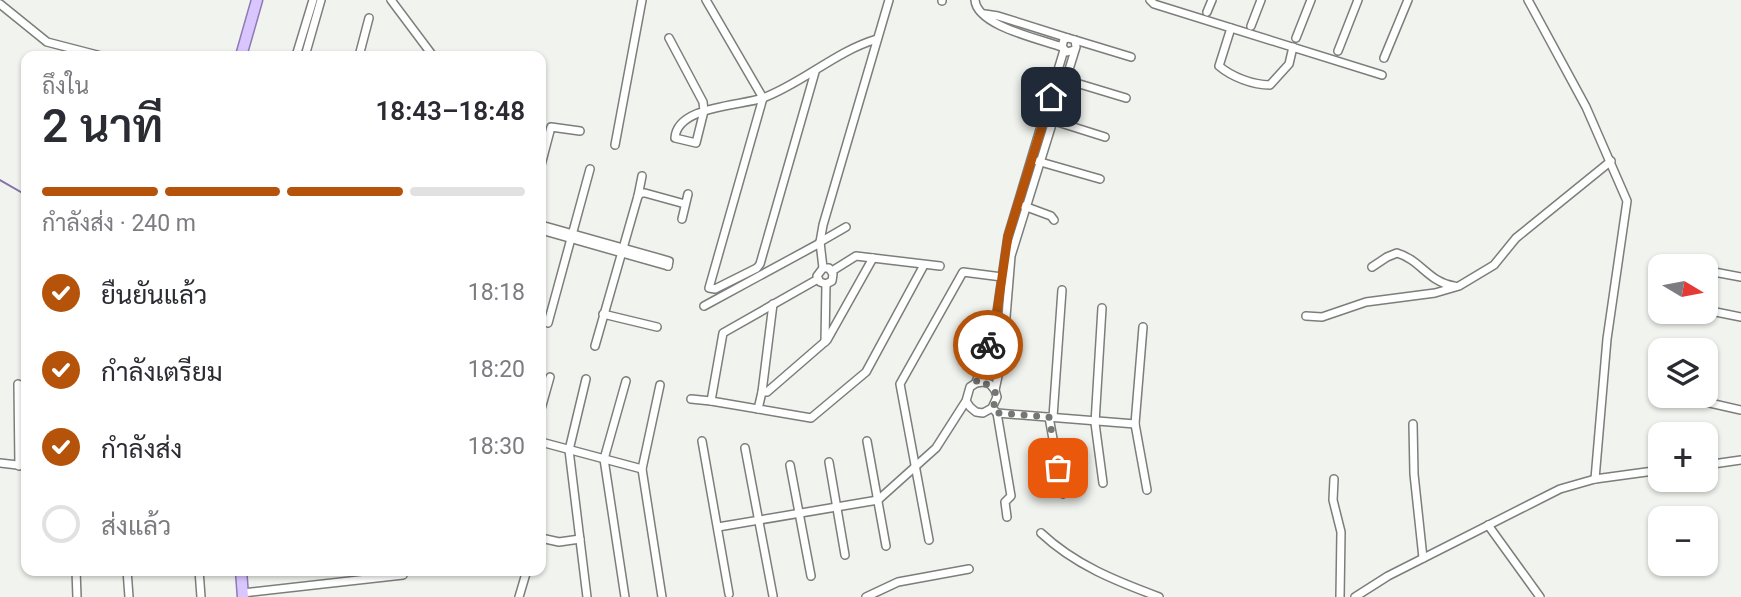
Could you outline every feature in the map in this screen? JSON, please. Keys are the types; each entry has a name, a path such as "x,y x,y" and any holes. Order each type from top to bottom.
{"main road":[{"path":"243,51 257,0"},
{"path":"241,576 243,595"}],"street":[{"path":"298,51 313,0"},
{"path":"306,51 321,0"},
{"path":"391,0 429,51"},
{"path":"615,145 642,0"},
{"path":"706,0 763,98 709,288 715,289 761,264 815,72"},
{"path":"818,279 818,272 822,268 820,242 889,0"},
{"path":"975,0 980,14 996,24 1063,48 1067,52 1074,50"},
{"path":"1150,0 1154,4 1382,75"},
{"path":"1207,12 1212,0"},
{"path":"1251,26 1261,0"},
{"path":"1296,38 1311,0"},
{"path":"1338,51 1358,0"},
{"path":"1384,58 1408,0"},
{"path":"1528,0 1586,107 1625,194 1627,211 1607,339 1595,479"},
{"path":"0,4 47,42 82,51"},
{"path":"980,14 998,16 1131,57"},
{"path":"360,51 369,18"},
{"path":"1231,28 1219,66 1252,82 1270,85 1289,64 1293,47"},
{"path":"669,38 703,103 704,111 696,143 675,138 676,131 687,119 704,111 763,98 815,72 859,44 877,38"},
{"path":"995,390 1003,353 1011,256 1040,162 1061,78 1077,43 1071,39 1064,39 1061,78"},
{"path":"1061,78 1126,98"},
{"path":"1049,119 1104,136"},
{"path":"1049,119 1032,160 1008,236 997,312 976,383 967,393 967,401 976,412 983,413 995,410 1135,424"},
{"path":"546,146 551,127 580,131"},
{"path":"1032,160 1100,179"},
{"path":"1306,316 1322,317 1366,302 1435,293 1459,286 1494,265 1516,237 1611,161"},
{"path":"548,323 590,169"},
{"path":"594,346 642,176"},
{"path":"638,196 645,193 685,204"},
{"path":"682,219 688,194"},
{"path":"1018,204 1051,216 1054,220"},
{"path":"704,306 846,227"},
{"path":"546,228 669,261 668,266 622,250"},
{"path":"1372,267 1397,253 1413,259 1423,271 1442,284 1459,286"},
{"path":"822,268 832,271 856,256 940,266"},
{"path":"762,392 767,392 825,342 873,258"},
{"path":"691,399 811,418 866,372 924,265"},
{"path":"826,284 832,281 832,271"},
{"path":"929,540 900,384 963,272 1010,278"},
{"path":"1718,273 1741,278"},
{"path":"818,279 826,284"},
{"path":"711,401 723,332 818,279"},
{"path":"825,342 826,284"},
{"path":"1062,290 1051,417 1063,494"},
{"path":"758,409 773,304"},
{"path":"1101,308 1095,421 1103,483"},
{"path":"1718,312 1741,317"},
{"path":"603,314 657,327"},
{"path":"1143,327 1135,424 1147,489"},
{"path":"546,391 550,377"},
{"path":"586,379 569,450 587,597"},
{"path":"625,597 604,459 626,381"},
{"path":"976,383 990,384 997,397 995,410 1011,496 1005,502 1007,517"},
{"path":"18,384 21,433"},
{"path":"660,385 642,469 662,597"},
{"path":"718,527 878,500 936,448 967,401"},
{"path":"1718,405 1741,410"},
{"path":"1413,424 1414,474 1423,558"},
{"path":"867,440 886,546"},
{"path":"702,441 729,594"},
{"path":"546,443 642,469"},
{"path":"745,448 773,596"},
{"path":"1718,463 1741,460"},
{"path":"829,462 845,555"},
{"path":"0,463 21,466"},
{"path":"790,465 811,576"},
{"path":"1355,597 1388,576 1560,489 1595,479 1648,472"},
{"path":"1334,479 1333,500 1341,532 1340,597"},
{"path":"1488,526 1540,597"},
{"path":"1041,533 1091,569 1159,597"},
{"path":"546,539 559,542 580,539"},
{"path":"866,597 898,582 969,569"},
{"path":"76,576 77,597"},
{"path":"127,576 129,597"},
{"path":"199,576 201,597"},
{"path":"243,595 395,576"},
{"path":"519,597 525,576"}],"waterway":[{"path":"0,180 21,192"}],"way so far":[{"path":"988,345 976,383 990,384 995,390 997,397 992,408 998,413 1049,417 1058,468"}],"route":[{"path":"988,345 997,312 1008,236 1051,97"}]}
